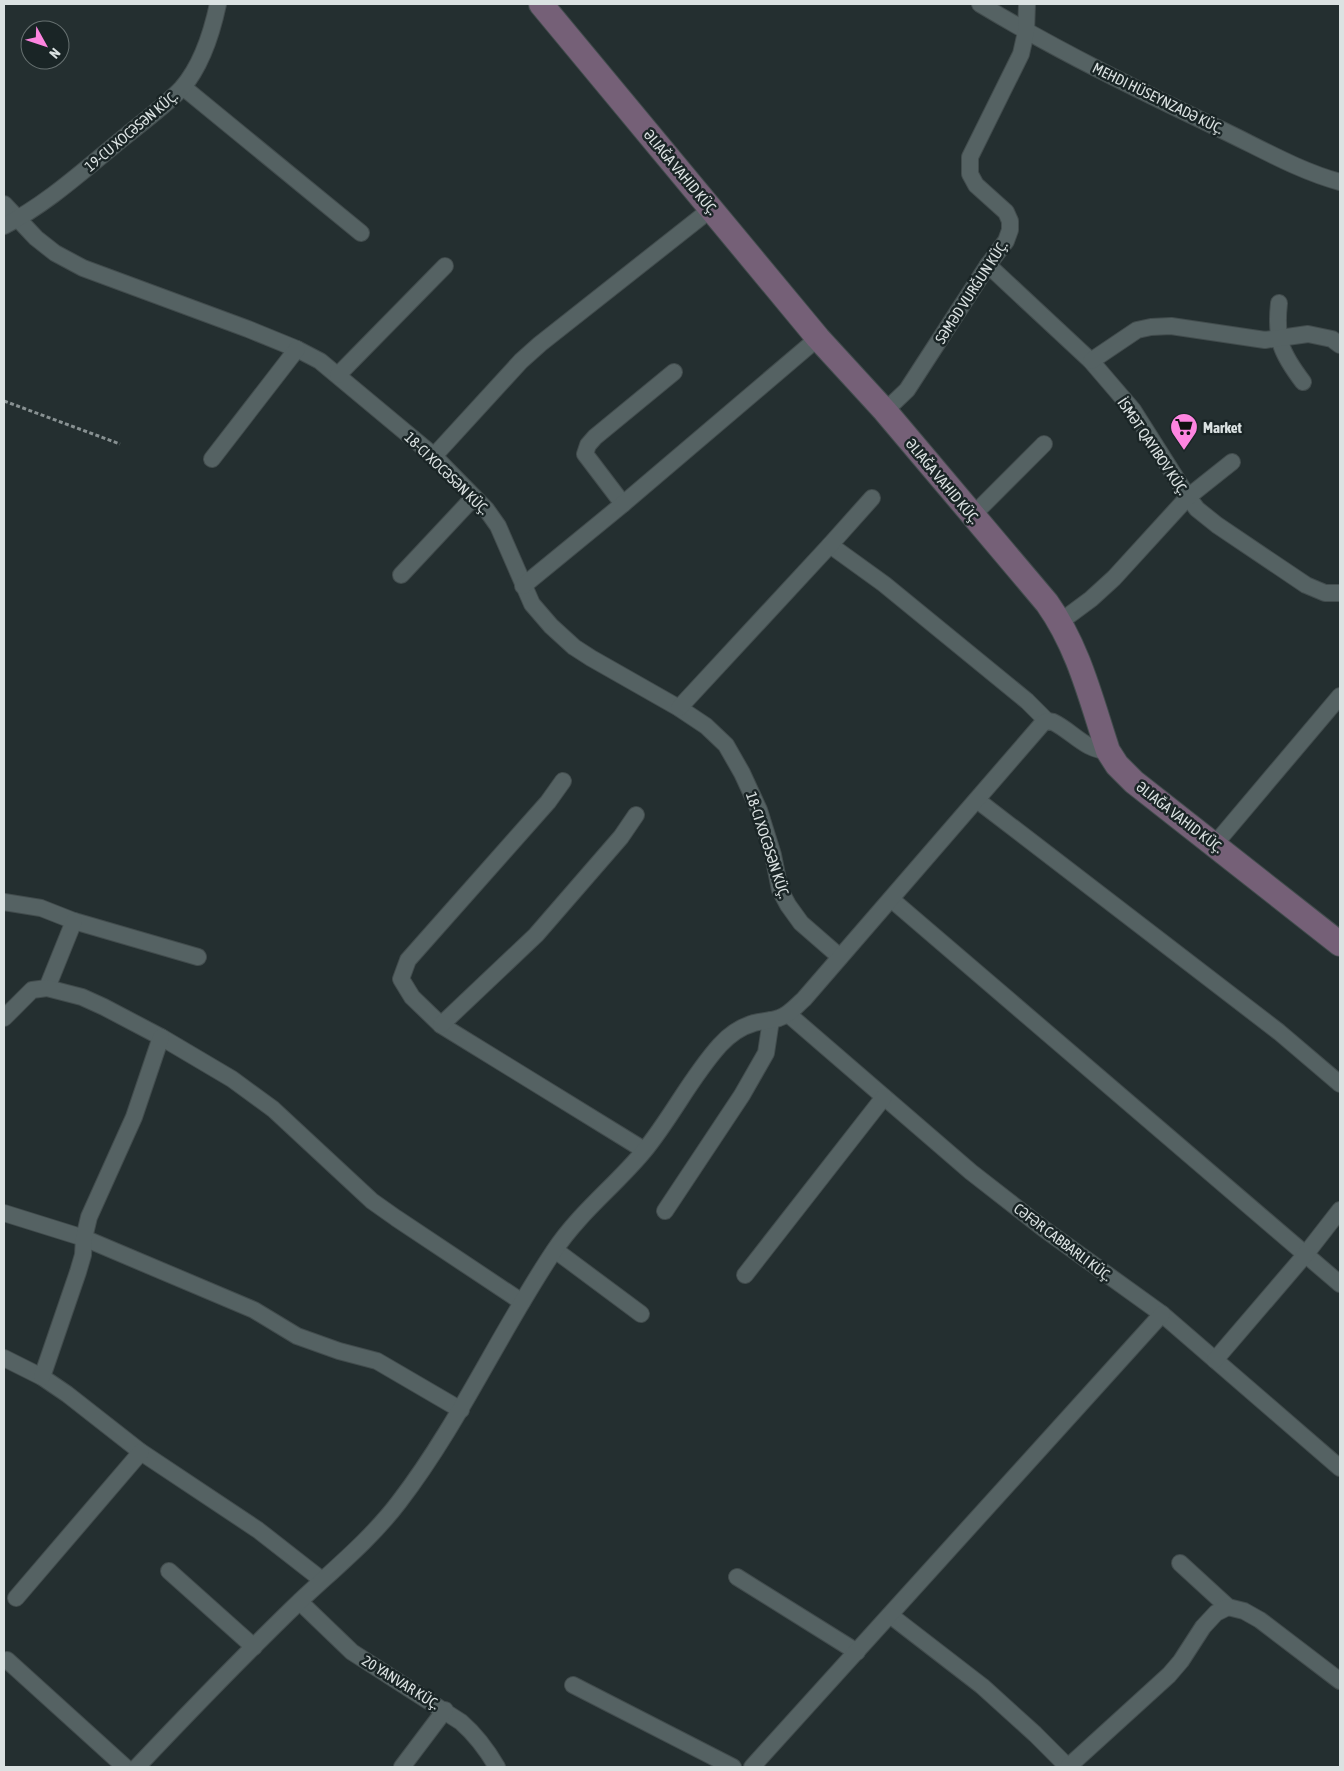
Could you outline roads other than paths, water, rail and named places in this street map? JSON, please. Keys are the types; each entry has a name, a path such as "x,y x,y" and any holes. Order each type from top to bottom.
{"street":[{"name":"19-CU XOCƏSƏN KÜÇ.","path":"4,226 56,193 182,87 198,64 207,45 218,4"},
{"name":"ƏLIAĞA VAHID KÜÇ.","path":"541,4 818,338 885,411 1047,603 1060,622 1077,657 1108,751 1117,765 1134,782 1340,944"},
{"name":"MEHDI HÜSEYNZADƏ KÜÇ.","path":"980,4 1026,32 1172,106 1301,168 1340,182"},
{"name":"SƏMƏD VURĞUN KÜÇ.","path":"885,411 906,390 988,265 1006,241 1010,230 1010,221 1006,212 976,185 970,174 970,158 1020,54 1026,32 1027,4"},
{"path":"182,87 361,233"},
{"name":"18-CI XOCƏSƏN KÜÇ.","path":"4,204 36,238 55,253 83,268 297,348 320,361 434,456 486,509 498,526 532,604 551,626 574,647 679,708 706,726 726,745 742,773 759,810 773,856 780,890 788,905 801,923 840,957"},
{"path":"434,456 540,344 711,209"},
{"name":"İSMƏT QAYIBOV KÜÇ.","path":"988,265 1092,361 1132,410 1197,509 1217,525 1306,585 1325,593 1340,593"},
{"path":"338,375 445,266"},
{"path":"1279,303 1278,338 1283,352 1303,382"},
{"path":"1092,361 1137,330 1151,327 1171,326 1265,340 1308,334 1332,339 1340,345"},
{"path":"523,586 818,338"},
{"path":"212,459 297,348"},
{"path":"622,504 585,454 588,445 595,437 674,372"},
{"path":"972,516 1044,444"},
{"path":"1060,622 1091,599 1114,578 1188,497 1232,462"},
{"path":"401,575 474,497"},
{"path":"679,708 830,546 872,498"},
{"path":"830,546 884,584 1027,701 1047,722 1059,725 1090,747 1100,751 1108,751"},
{"path":"1215,844 1340,696"},
{"path":"137,1767 254,1647 376,1529 399,1502 441,1443 522,1302 555,1250 575,1224 644,1150 720,1044 737,1030 753,1023 779,1018 788,1014 804,999 1037,730 1047,722"},
{"path":"563,781 548,802 408,960 401,979 412,997 441,1025 644,1150"},
{"path":"977,800 1279,1032 1340,1084"},
{"path":"441,1025 536,935 621,837 636,815"},
{"path":"891,899 1340,1284"},
{"path":"4,902 41,908 74,921 198,957"},
{"path":"47,988 74,921"},
{"path":"4,1018 32,990 47,988 82,997 160,1037 232,1079 273,1109 372,1200 522,1302"},
{"path":"788,1014 986,1183 1162,1314 1340,1468"},
{"path":"665,1210 742,1095 766,1053 771,1020"},
{"path":"42,1377 83,1256 84,1238 89,1217 134,1117 160,1037"},
{"path":"745,1275 884,1097"},
{"path":"1215,1360 1305,1255 1340,1210"},
{"path":"4,1213 84,1238 254,1310 297,1336 339,1351 377,1361 461,1410"},
{"path":"555,1250 640,1314"},
{"path":"752,1767 1162,1314"},
{"path":"5,1361 42,1377 67,1394 141,1452 258,1530 322,1580"},
{"path":"16,1598 141,1452"},
{"path":"1180,1563 1228,1607 1244,1611 1260,1620 1340,1681"},
{"path":"169,1571 254,1647"},
{"path":"737,1577 857,1652"},
{"name":"20 YANVAR KÜÇ.","path":"300,1602 352,1652 445,1710 472,1732 486,1749 496,1767"},
{"path":"890,1615 982,1686 1068,1767 1169,1675 1181,1661 1203,1627 1216,1613 1228,1607"},
{"path":"7,1660 125,1767"},
{"path":"573,1685 733,1767"},
{"path":"402,1767 445,1710"}],"place":[{"name":"Market","path":"1184,451"}]}
